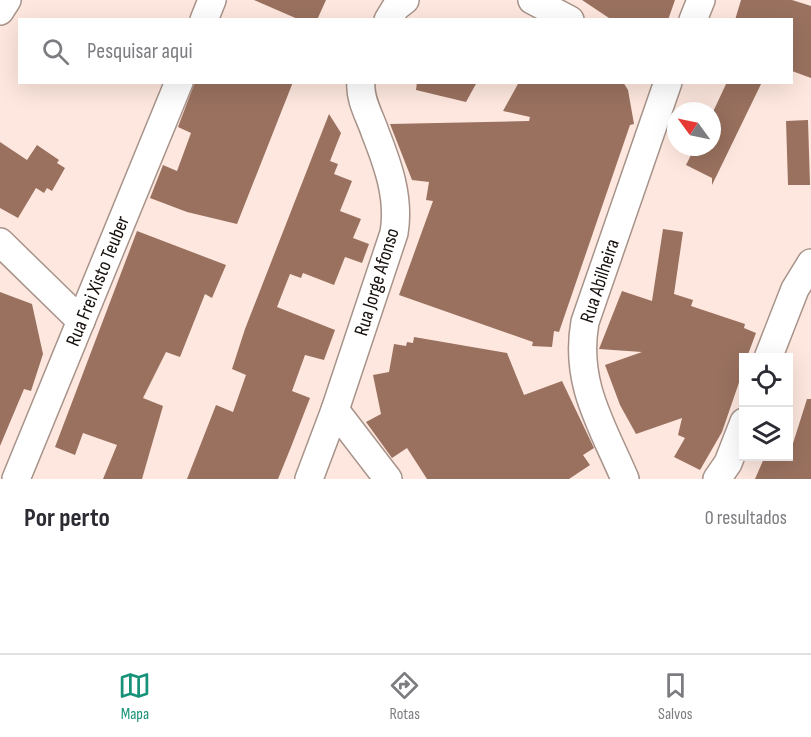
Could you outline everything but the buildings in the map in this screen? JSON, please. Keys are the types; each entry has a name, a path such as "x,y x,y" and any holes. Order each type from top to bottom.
{"street":[{"path":"0,11 7,0"},
{"path":"389,18 396,7 405,0"},
{"path":"532,0 566,18"},
{"path":"694,18 701,0"},
{"name":"Rua Frei Xisto Teuber","path":"16,479 177,84"},
{"name":"Rua Abilheira","path":"625,479 592,402 582,370 581,343 585,322 667,84"},
{"name":"Rua Jorge Afonso","path":"309,479 335,411 397,219 390,176 356,85"},
{"path":"0,242 81,321"},
{"path":"770,353 795,289 811,263"},
{"path":"335,411 388,479"},
{"path":"717,479 728,463 739,435"}]}
